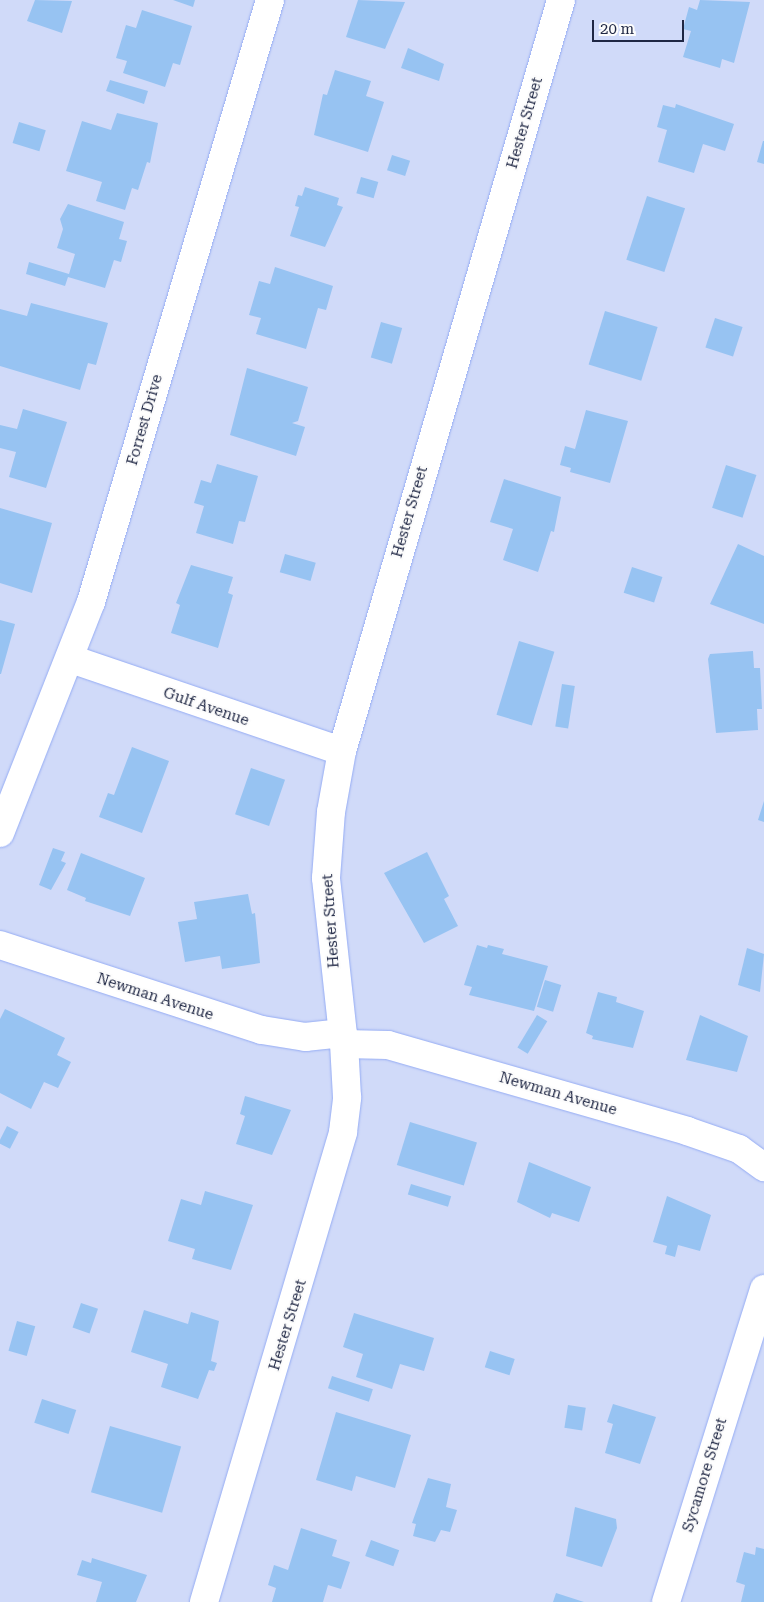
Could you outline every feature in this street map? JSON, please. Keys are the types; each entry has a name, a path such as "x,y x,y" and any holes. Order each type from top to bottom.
{"street":[{"name":"Forrest Drive","path":"0,833 71,659 270,0"},
{"name":"Hester Street","path":"204,1602 343,1132 344,1039 326,878 331,812 342,751 561,0"},
{"name":"Gulf Avenue","path":"71,659 342,751"},
{"name":"Newman Avenue","path":"0,945 262,1030 304,1037 344,1039 388,1045 677,1128 739,1149 764,1167"},
{"name":"Sycamore Street","path":"666,1602 764,1289"}],"building":[{"path":"35,0 72,1 62,33 27,21"},
{"path":"173,0 195,0 193,7"},
{"path":"358,0 405,2 385,49 346,37"},
{"path":"700,0 750,2 734,63 722,59 720,68 683,57 691,31 683,29 689,7 697,10"},
{"path":"142,10 192,26 180,65 173,63 165,87 123,73 127,61 116,58 126,25 136,28"},
{"path":"408,48 444,64 439,81 401,68"},
{"path":"335,70 371,81 366,96 384,102 368,152 314,135 323,94 327,95"},
{"path":"110,80 148,91 144,104 106,91"},
{"path":"676,104 734,124 725,151 703,144 694,173 658,162 667,130 657,127 663,105 675,108"},
{"path":"117,113 158,123 150,163 147,162 138,190 132,188 125,210 96,201 102,182 66,171 82,121 111,130"},
{"path":"19,122 46,130 39,151 13,143"},
{"path":"764,141 764,164 757,162"},
{"path":"392,155 410,161 405,176 387,170"},
{"path":"361,177 378,182 374,198 356,193"},
{"path":"305,187 339,198 337,205 343,207 325,247 290,236 299,207 295,206 298,195 302,196"},
{"path":"647,196 685,208 664,272 626,260"},
{"path":"68,204 124,222 119,239 127,241 121,262 114,260 105,288 68,277 65,286 26,274 29,262 69,274 75,254 57,248 63,229 60,219"},
{"path":"275,267 333,286 326,310 318,308 306,349 256,334 261,318 249,315 259,281 270,284"},
{"path":"31,303 108,323 96,365 88,363 80,390 0,366 0,309 27,316"},
{"path":"605,311 658,327 641,381 589,365"},
{"path":"715,318 743,327 733,356 705,347"},
{"path":"381,322 402,328 392,364 371,358"},
{"path":"247,368 308,387 298,421 292,423 305,427 296,456 230,435"},
{"path":"23,409 67,422 46,488 9,477 16,452 0,448 0,425 17,429"},
{"path":"586,410 628,421 610,483 570,472 571,468 560,465 565,446 575,449"},
{"path":"217,464 258,476 245,522 239,521 233,544 196,533 204,506 194,503 201,480 211,483"},
{"path":"726,465 756,475 743,518 712,508"},
{"path":"504,479 561,497 554,532 551,531 538,572 503,560 513,529 490,522"},
{"path":"0,508 52,523 32,593 0,583"},
{"path":"738,544 764,556 764,624 710,604"},
{"path":"285,554 316,563 311,581 280,572"},
{"path":"191,565 233,577 228,593 233,595 218,648 171,633 180,605 176,603"},
{"path":"632,567 662,577 654,603 624,593"},
{"path":"0,620 15,624 1,674 0,674"},
{"path":"519,641 554,652 532,725 496,715"},
{"path":"753,651 754,668 760,668 762,709 757,709 758,730 716,733 708,659 710,654"},
{"path":"562,684 575,686 568,729 555,726"},
{"path":"132,747 169,761 142,833 99,817 108,793 114,795"},
{"path":"251,768 285,780 269,826 235,814"},
{"path":"764,801 764,822 758,820"},
{"path":"53,848 65,852 61,861 66,863 51,890 39,885"},
{"path":"427,852 449,896 444,899 458,926 424,943 384,873"},
{"path":"81,853 145,878 130,916 85,901 86,898 67,890"},
{"path":"248,894 252,914 255,913 260,963 222,969 220,956 185,962 178,922 197,919 194,902"},
{"path":"477,945 487,948 488,945 504,949 502,954 548,966 534,1011 469,995 472,987 464,985"},
{"path":"747,948 764,954 760,992 738,985"},
{"path":"545,980 561,985 553,1012 537,1007"},
{"path":"598,992 617,997 616,1002 644,1011 633,1048 592,1039 593,1036 586,1033"},
{"path":"5,1009 65,1038 57,1055 71,1062 58,1088 44,1082 31,1109 0,1093 0,1019"},
{"path":"537,1015 547,1021 528,1054 517,1048"},
{"path":"700,1015 748,1036 737,1072 686,1060"},
{"path":"245,1096 291,1110 272,1155 236,1144 245,1116 240,1114"},
{"path":"410,1122 477,1142 464,1185 397,1165"},
{"path":"7,1126 19,1132 10,1149 0,1144"},
{"path":"529,1162 591,1187 579,1222 552,1213 550,1218 517,1202"},
{"path":"411,1184 451,1196 448,1207 408,1195"},
{"path":"205,1191 253,1205 231,1270 192,1259 195,1249 168,1241 181,1199 201,1205"},
{"path":"667,1196 711,1215 700,1251 678,1245 675,1257 665,1254 667,1246 653,1242"},
{"path":"81,1303 98,1309 90,1333 73,1328"},
{"path":"144,1310 188,1324 191,1312 219,1321 211,1361 217,1363 214,1371 209,1370 198,1399 161,1387 168,1364 131,1352"},
{"path":"354,1313 434,1338 424,1371 400,1364 392,1389 356,1377 363,1354 343,1347"},
{"path":"17,1321 35,1326 27,1356 8,1351"},
{"path":"490,1351 515,1359 509,1375 485,1367"},
{"path":"332,1376 373,1389 369,1402 328,1388"},
{"path":"42,1399 76,1410 69,1434 34,1423"},
{"path":"613,1404 656,1417 640,1464 605,1453 613,1424 607,1422"},
{"path":"568,1405 586,1408 582,1431 564,1428"},
{"path":"336,1412 411,1435 395,1488 356,1476 352,1491 316,1480"},
{"path":"110,1426 181,1446 162,1513 91,1492"},
{"path":"428,1478 451,1484 446,1507 457,1510 450,1532 441,1530 435,1542 413,1536 416,1524 412,1523"},
{"path":"575,1507 616,1519 617,1528 602,1567 566,1556"},
{"path":"301,1528 337,1540 332,1556 350,1562 341,1589 328,1585 323,1602 272,1602 276,1588 268,1585 274,1565 288,1570"},
{"path":"371,1540 399,1550 393,1566 365,1556"},
{"path":"756,1547 764,1549 764,1602 741,1602 745,1585 736,1582 744,1552 755,1555"},
{"path":"92,1558 147,1575 136,1602 96,1602 102,1582 77,1575 82,1560 91,1563"},
{"path":"556,1593 584,1602 553,1602"}]}
